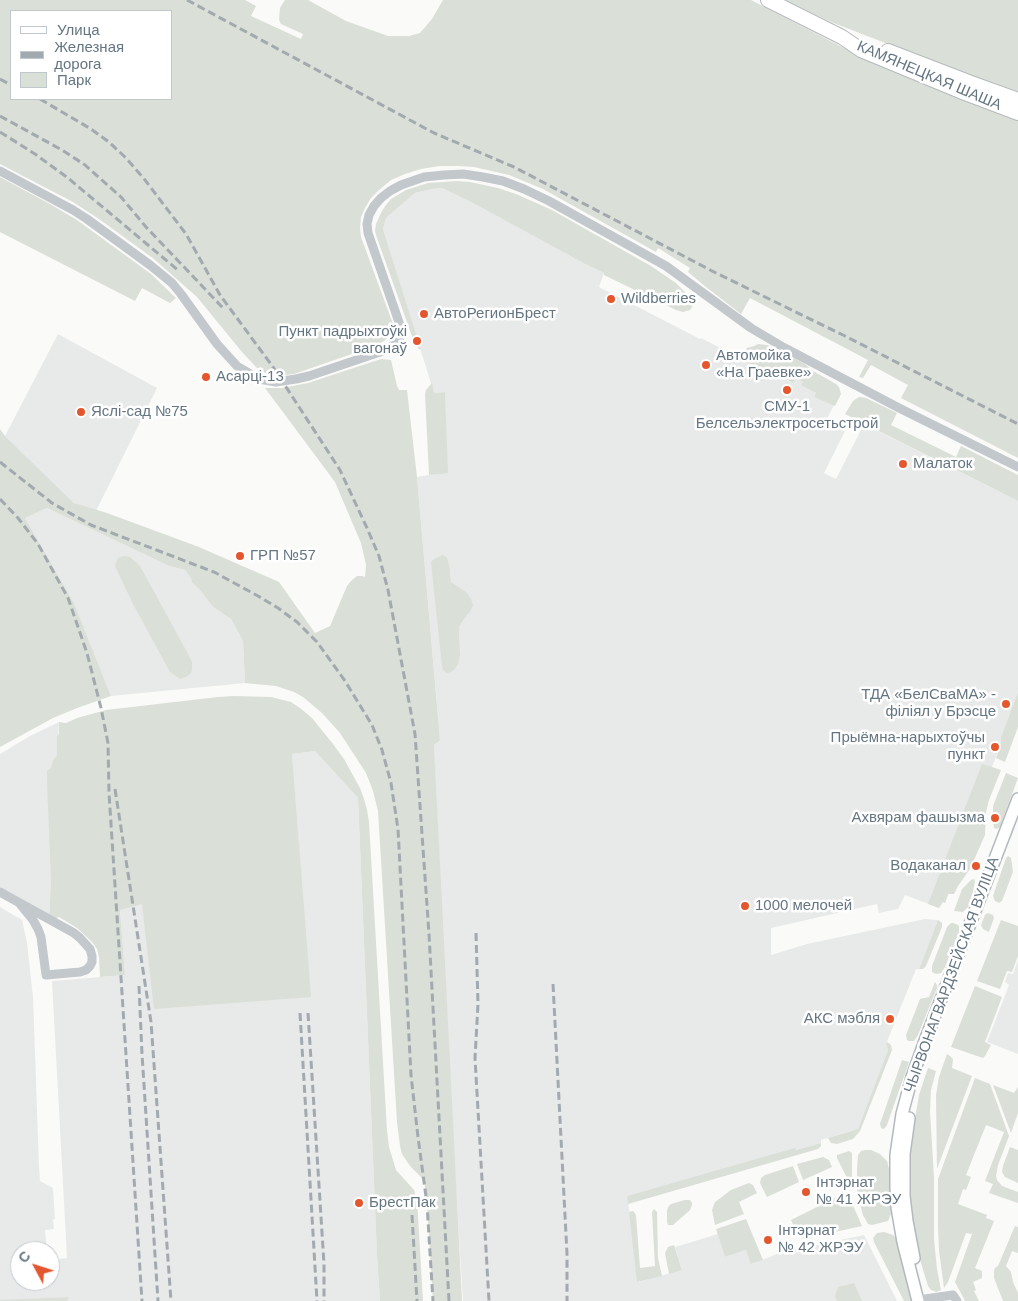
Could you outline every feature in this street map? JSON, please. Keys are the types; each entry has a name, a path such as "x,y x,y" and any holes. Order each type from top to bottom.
{"main road":[{"name":"КАМЯНЕЦКАЯ ШАША","path":"768,0 842,37 861,50 1018,113"},
{"name":"КАМЯНЕЦКАЯ ШАША","path":"842,37 865,42 971,84 1018,100"},
{"name":"ЧЫРВОНАГВАРДЗЕЙСКАЯ ВУЛІЦА","path":"922,1300 903,1242 897,1206 896,1155 902,1114 925,1041 1018,799"},
{"name":"ЧЫРВОНАГВАРДЗЕЙСКАЯ ВУЛІЦА","path":"922,1300 904,1196 904,1154 910,1114 931,1043 1018,818"}],"street":[{"path":"0,171 73,210 150,265 172,283 220,348 237,366 259,379 276,382 296,380 386,350 400,338 402,328 368,233 369,215 381,198 400,185 424,178 444,175 463,174 503,181 548,200 666,266 750,328 783,347 891,404 1018,467"},
{"path":"0,892 74,933 90,949 92,956 90,966 80,972 46,975 41,937 33,920 20,904"},
{"path":"922,1300 953,1295 957,1301"}],"shaded area":[{"path":"442,188 604,273 599,287 765,371 766,369 793,383 795,378 803,382 802,385 816,393 814,397 834,405 826,421 845,431 824,473 836,479 864,424 1018,501 1018,692 992,767 997,769 945,903 943,902 939,908 905,895 898,909 879,913 877,904 771,928 771,955 807,944 925,919 938,920 886,1044 888,1050 858,1129 821,1140 821,1143 627,1196 638,1282 682,1270 675,1247 718,1234 725,1257 746,1250 752,1264 782,1252 864,1235 897,1301 463,1301 449,1075 434,745 440,739 417,477 447,472 445,392 434,393 383,229 386,218 415,193"},
{"name":"Яслі-сад №75","path":"58,334 157,388 96,511 74,503 5,436"},
{"path":"47,508 169,566 185,570 213,607 231,619 243,641 245,683 111,696 74,603 25,518"},
{"path":"59,722 49,921 0,892 0,754 30,736"},
{"path":"315,751 358,798 380,1301 67,1301 69,1297 0,1301 0,907 22,920 27,943 33,997 40,1181 53,1188 55,1219 53,1220 54,1229 45,1230 46,1241 10,1241 10,1291 60,1291 60,1259 67,1258 52,981 125,975 120,909 142,903 310,996 292,754"},
{"path":"1018,960 1018,1054 987,1042 1009,985 1005,982 1008,973 1013,974"}],"green space":[{"path":"0,0 245,0 256,6 251,16 301,39 303,34 281,24 279,20 280,8 285,0 308,0 346,21 388,36 409,36 420,33 432,19 443,0 751,0 848,50 1018,120 1018,458 901,398 908,385 871,365 863,378 859,377 868,360 750,298 741,314 688,272 690,268 658,248 656,252 543,189 509,175 474,167 439,166 405,174 391,180 379,190 365,208 361,217 360,228 361,237 393,324 393,330 388,338 378,345 294,374 277,376 257,368 197,297 154,259 73,202 0,164"},
{"path":"783,0 1018,0 1018,92 831,22"},
{"path":"0,177 77,220 151,274 176,298 170,303 142,288 135,301 0,232"},
{"path":"457,181 498,188 552,210 651,266 676,283 694,302 692,307 690,310 683,312 676,310 604,275 604,273 471,202 442,188 432,189 415,193 386,218 383,229 421,350 413,339 377,238 376,224 382,211 391,199 406,190 428,183"},
{"path":"758,344 767,345 785,353 836,384 841,394 835,406 814,397 816,393 801,385 803,382 796,379 793,383 767,369 765,371 741,359 747,348"},
{"path":"381,359 391,360 399,390 407,390 417,477 440,740 434,745 462,1301 433,1301 425,1186 421,1177 402,1154 397,1122 378,811 366,773 340,733 322,713 294,692 276,686 245,683 243,641 231,619 213,607 192,582 185,570 169,566 47,508 25,518 74,603 111,696 53,718 0,747 0,429 74,503 107,513 199,547 279,582 315,633 330,626 347,586 357,576 365,577 366,565 361,543 335,482 265,388 282,388 308,383"},
{"path":"432,383 434,393 445,392 448,473 429,475 425,394"},
{"path":"859,397 866,398 897,413 891,425 956,457 961,446 1018,475 1018,501 845,414 853,401"},
{"path":"443,555 447,558 451,582 467,593 473,605 459,627 460,655 458,664 455,669 447,673 443,670 442,666 431,562"},
{"path":"130,557 140,566 188,654 192,662 192,669 191,673 186,677 180,679 170,672 133,604 115,566 118,558"},
{"path":"1018,692 1018,727 1005,762 996,758 1001,745 1001,737"},
{"path":"234,696 271,697 291,702 300,708 312,718 344,759 364,799 369,822 387,1131 389,1147 396,1170 414,1190 417,1199 423,1301 380,1301 358,798 315,751 292,754 311,997 154,1009 142,904 120,910 125,975 100,977 99,957 97,949 92,942 77,928 59,917 49,921 51,879 47,771 51,768 57,755 59,722 66,723 106,710"},
{"path":"982,764 1001,770 986,812 985,835 970,869 954,894 948,894 945,903 943,902 939,908 928,904"},
{"path":"1006,773 1018,778 1000,827 997,829 994,828 993,806"},
{"path":"1008,856 1011,858 1013,872 1002,901 999,903 995,901 993,896"},
{"path":"974,879 969,906 963,912 954,911 962,889"},
{"path":"988,913 993,915 994,918 989,932 983,929 981,925 985,915"},
{"path":"938,920 942,923 942,927 926,966 923,969 919,969"},
{"path":"1001,920 1018,926 1018,956 1012,972 1007,971 1000,989 977,981"},
{"path":"951,923 959,926 959,932 945,967 941,973 936,974 932,972 932,966 947,927"},
{"path":"935,982 937,988 918,1035 914,1041 909,1041 906,1035 920,999 929,997"},
{"path":"975,986 1002,997 985,1042 991,1045 983,1058 951,1047"},
{"path":"887,1042 891,1045 892,1050 860,1131 853,1139 837,1144 831,1143 828,1138 858,1129 888,1050"},
{"path":"947,1054 953,1059 952,1068 972,1076 937,1169 936,1095 939,1077"},
{"path":"902,1060 909,1062 887,1125 883,1129 880,1124"},
{"path":"928,1068 936,1071 931,1090 930,1111 934,1178 934,1239 941,1290 936,1292 928,1286 918,1253 911,1213 909,1186 911,1145 915,1119 919,1095"},
{"path":"975,1078 990,1084 1009,1136 996,1176 1002,1186 1018,1192 1018,1203 989,1193 993,1184 985,1181 1004,1132 986,1125 966,1175 971,1177 966,1190 963,1189 958,1204 987,1215 986,1218 994,1221 975,1268 982,1271 982,1278 973,1282 976,1290 974,1291 979,1301 965,1301 955,1282 972,1234 966,1233 944,1288 939,1251 938,1179"},
{"path":"993,1085 1014,1093 1018,1087 1018,1113 1011,1133"},
{"path":"821,1143 818,1149 628,1204 627,1196 795,1148 796,1150"},
{"path":"1010,1147 1018,1150 1018,1183 1005,1177 1002,1172"},
{"path":"871,1150 880,1154 887,1161 889,1169 891,1214 888,1221 872,1225 868,1224 863,1215 857,1193 858,1155 861,1151"},
{"path":"849,1151 852,1153 851,1183 837,1158 837,1155"},
{"path":"823,1157 829,1160 832,1167 803,1180 797,1164"},
{"path":"793,1166 799,1182 767,1197 760,1183 761,1178"},
{"path":"749,1183 753,1185 757,1193 739,1202 744,1214 715,1225 712,1210 715,1202 731,1190"},
{"path":"847,1192 862,1226 807,1238 798,1235 791,1220"},
{"path":"690,1200 692,1203 690,1210 673,1225 668,1225 668,1207 671,1204"},
{"path":"654,1209 657,1212 658,1258 662,1276 637,1282 629,1212 633,1211 636,1215 640,1268 655,1266 652,1212"},
{"path":"746,1219 763,1260 751,1264 746,1250 725,1257 716,1229"},
{"path":"1015,1226 1018,1227 1018,1253 1012,1251 1006,1266 1011,1272 1018,1293 1018,1301 1003,1301 994,1278 994,1270 998,1266"},
{"path":"884,1232 896,1238 915,1301 904,1301 874,1242 873,1238 877,1233"},
{"path":"674,1245 682,1270 669,1274 665,1253 668,1247"},
{"path":"854,1283 862,1301 837,1301 835,1296 838,1287"},
{"path":"69,1297 67,1301 0,1301 0,1300"}],"railway":[{"path":"187,0 434,133 514,167 716,273 1018,424"},
{"path":"0,79 10,84"},
{"path":"42,100 109,142 145,180 186,234 220,295 273,367 340,470 379,556 388,590 415,734 429,934 449,1301"},
{"path":"0,116 62,150 85,165 121,197 146,227 223,308"},
{"path":"0,132 68,178 179,271"},
{"path":"0,462 52,503 91,525 214,572 278,608 297,622 317,642 345,681 372,725 382,750 391,783 398,829 411,1075 427,1204 433,1301"},
{"path":"0,499 38,544 68,598 87,653 108,743 109,793 142,1301"},
{"path":"115,789 151,1022 171,1301"},
{"path":"476,933 478,1004 475,1058 489,1301"},
{"path":"553,984 567,1254 567,1301"},
{"path":"139,986 158,1301"},
{"path":"300,1013 317,1301"},
{"path":"308,1013 324,1264 324,1301"},
{"path":"412,1215 417,1301"}],"place":[{"name":"Wildberries","path":"611,299"},
{"name":"АвтоРегионБрест","path":"424,314"},
{"name":"Пункт падрыхтоўкі вагонаў","path":"417,341"},
{"name":"Автомойка «На Граевке»","path":"706,365"},
{"name":"Асарці-13","path":"206,377"},
{"name":"СМУ-1 Белсельэлектросетьстрой","path":"787,390"},
{"name":"Яслі-сад №75","path":"81,412"},
{"name":"Малаток","path":"903,464"},
{"name":"ГРП №57","path":"240,556"},
{"name":"ТДА «БелСваМА» - філіял у Брэсце","path":"1006,704"},
{"name":"Прыёмна-нарыхтоўчы пункт","path":"995,747"},
{"name":"Ахвярам фашызма","path":"995,818"},
{"name":"Водаканал","path":"976,866"},
{"name":"1000 мелочей","path":"745,906"},
{"name":"АКС мэбля","path":"890,1019"},
{"name":"Інтэрнат № 41 ЖРЭУ","path":"806,1192"},
{"name":"БрестПак","path":"359,1203"},
{"name":"Інтэрнат № 42 ЖРЭУ","path":"768,1240"}]}
